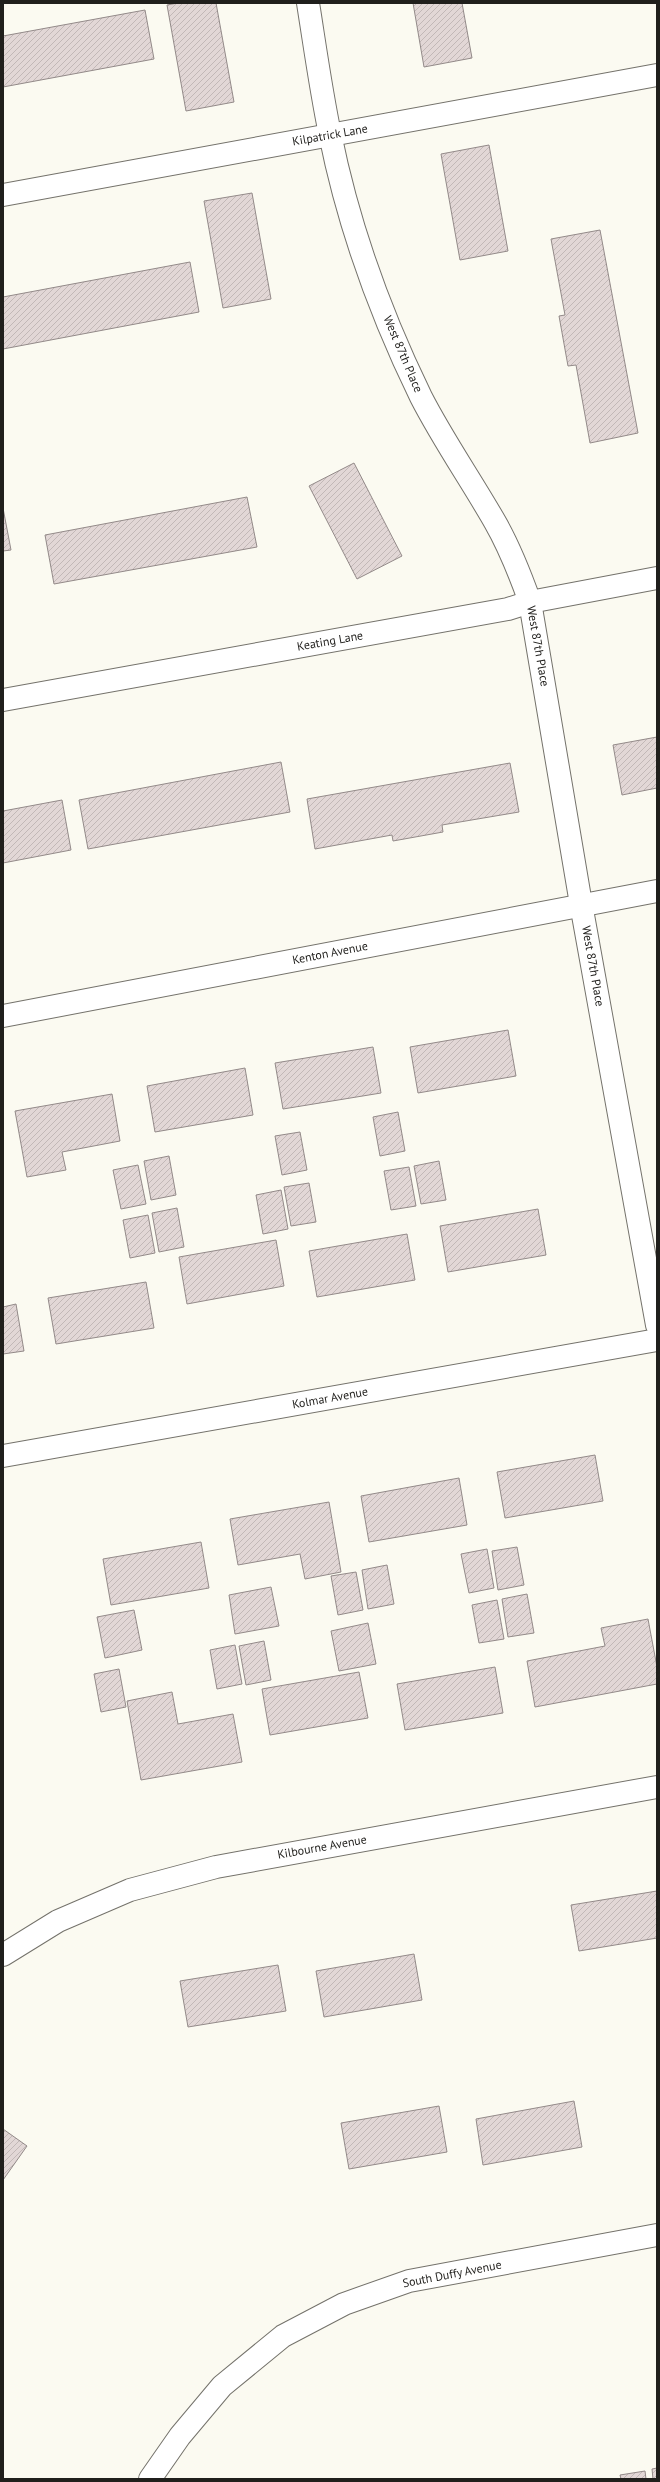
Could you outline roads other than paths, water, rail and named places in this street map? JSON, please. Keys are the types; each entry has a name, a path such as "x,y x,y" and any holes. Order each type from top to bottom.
{"street":[{"name":"West 87th Place","path":"308,3 330,135 347,200 391,329 421,397 514,557 530,602 581,904 657,1326"},
{"name":"Kilpatrick Lane","path":"3,195 657,75"},
{"name":"Keating Lane","path":"3,700 508,609 530,602 657,578"},
{"name":"Kenton Avenue","path":"3,1016 581,904 657,891"},
{"name":"Kolmar Avenue","path":"3,1456 657,1340"},
{"name":"Kilbourne Avenue","path":"3,1956 58,1922 130,1890 216,1867 657,1787"},
{"name":"South Duffy Avenue","path":"150,2479 180,2436 222,2386 284,2336 344,2304 409,2281 657,2235"}]}
